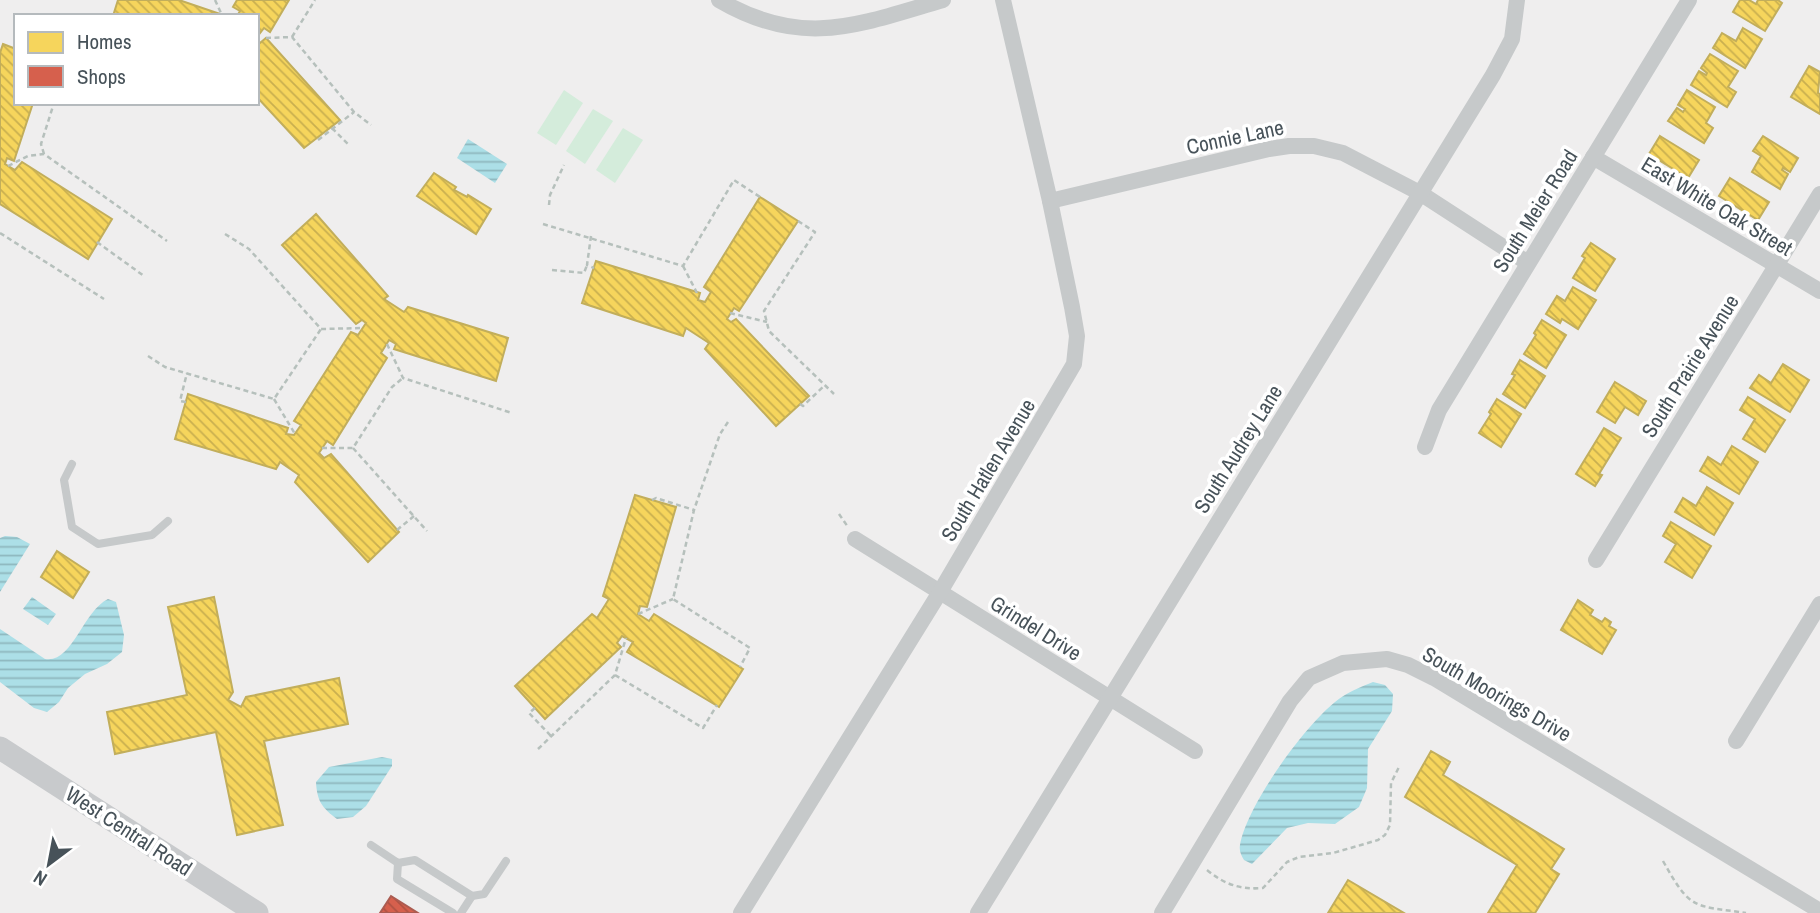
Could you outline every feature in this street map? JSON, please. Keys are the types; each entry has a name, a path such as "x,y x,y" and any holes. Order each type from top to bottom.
{"main road":[{"name":"West Central Road","path":"0,748 257,913"}],"street":[{"path":"719,0 758,20 811,30 869,22 943,0"},
{"name":"South Hatlen Avenue","path":"741,913 940,592 1074,364 1077,337 1050,201 1003,0"},
{"name":"South Audrey Lane","path":"978,913 1493,75 1512,39 1517,0"},
{"name":"South Meier Road","path":"1424,447 1439,410 1689,0"},
{"name":"Connie Lane","path":"1050,201 1289,146 1314,146 1343,153 1420,193 1528,263"},
{"name":"East White Oak Street","path":"1593,157 1820,291"},
{"name":"South Prairie Avenue","path":"1596,560 1820,194"},
{"name":"Grindel Drive","path":"855,539 1195,751"},
{"path":"1736,741 1820,604"},
{"name":"South Moorings Drive","path":"1162,913 1290,701 1309,678 1343,663 1387,659 1408,665 1434,678 1820,911"}],"lane":[{"path":"72,464 64,480 72,527 98,544 152,535 168,521"},
{"path":"371,845 398,863 415,860 472,896 484,894 506,861"},
{"path":"398,863 397,879 453,913"},
{"path":"461,913 472,896"}],"path":[{"path":"215,0 221,13"},
{"path":"292,37 315,0"},
{"path":"266,38 292,37"},
{"path":"292,37 355,112 371,125"},
{"path":"44,155 41,144 53,105"},
{"path":"318,140 355,112"},
{"path":"332,128 349,145"},
{"path":"8,166 28,156 44,155 167,241"},
{"path":"550,205 550,195 564,165"},
{"path":"682,265 734,180 760,197"},
{"path":"798,221 815,232 764,312 769,331 834,394"},
{"path":"543,224 682,265 698,293"},
{"path":"0,233 104,299"},
{"path":"225,234 248,249 321,329 363,328"},
{"path":"552,270 584,273 591,236"},
{"path":"97,243 144,276"},
{"path":"586,265 594,268"},
{"path":"730,313 767,322"},
{"path":"274,400 321,329"},
{"path":"387,344 403,378 512,413"},
{"path":"148,356 165,367 274,400 295,434"},
{"path":"186,402 180,401 187,373"},
{"path":"353,448 392,387 403,378"},
{"path":"800,404 803,406 825,385"},
{"path":"673,599 694,510 720,434 728,422"},
{"path":"322,448 353,448 427,531"},
{"path":"652,500 656,498 694,510"},
{"path":"397,530 414,516"},
{"path":"638,614 673,599"},
{"path":"673,599 750,648 740,667"},
{"path":"538,749 615,675 626,638"},
{"path":"615,675 702,728 717,705"},
{"path":"535,708 529,713 551,736"},
{"path":"1203,867 1220,881 1240,888 1263,888 1287,862 1378,840 1385,835 1390,825 1391,783 1400,765"},
{"path":"1663,861 1686,897 1695,905 1746,913"}],"green space":[{"path":"564,90 583,103 556,145 537,133"},
{"path":"593,109 613,121 585,164 566,151"},
{"path":"623,128 643,140 615,183 596,170"}],"water":[{"path":"468,139 507,164 495,183 457,158"},
{"path":"17,537 30,544 0,592 0,538"},
{"path":"32,597 56,614 48,625 23,609"},
{"path":"108,599 116,602 124,635 122,652 107,664 85,674 68,688 59,702 47,712 34,708 0,682 0,629 45,659 54,658 63,653 91,614"},
{"path":"1373,682 1385,685 1393,694 1392,711 1368,749 1367,788 1359,807 1335,824 1308,823 1287,828 1252,864 1244,860 1240,847 1245,828 1253,809 1278,768 1308,730 1335,702"},
{"path":"382,757 392,759 392,766 366,806 353,817 337,819 321,804 316,782 329,767"}],"building: Homes":[{"path":"118,0 179,0 220,14 114,14"},
{"path":"237,0 289,0 270,32 264,28 259,34 259,14 238,14 240,11 233,7"},
{"path":"1740,0 1749,0 1756,4 1758,0 1778,0 1782,3 1765,31 1733,12"},
{"path":"1743,28 1762,39 1745,68 1713,48 1722,33 1736,41"},
{"path":"266,38 340,120 304,148 259,99 259,41"},
{"path":"3,44 14,48 14,105 32,105 14,161 7,158 5,164 15,170 22,162 112,219 88,259 0,204 0,53"},
{"path":"1710,54 1738,71 1728,87 1736,92 1727,107 1691,85 1699,71 1706,75 1701,68"},
{"path":"1809,66 1820,72 1820,114 1791,97"},
{"path":"1687,90 1715,107 1706,123 1713,128 1704,143 1668,121 1677,108 1683,112 1685,109 1678,105"},
{"path":"1660,136 1699,160 1688,178 1649,154"},
{"path":"1763,136 1798,158 1790,172 1783,168 1788,174 1780,189 1752,172 1761,156 1753,151"},
{"path":"434,173 456,187 454,190 491,209 476,234 417,196"},
{"path":"1730,178 1769,202 1758,220 1719,196"},
{"path":"760,197 798,221 739,311 734,308 727,319 731,322 736,319 809,396 776,426 705,349 709,343 686,328 683,336 582,303 596,261 700,293 698,300 705,302 711,292 704,287"},
{"path":"316,214 388,296 384,299 404,312 408,307 508,338 496,381 394,349 396,344 389,340 381,353 387,358 333,445 327,441 319,453 324,458 331,454 399,532 368,562 295,482 299,475 280,462 276,469 175,439 188,394 288,428 286,434 294,435 301,425 294,421 351,332 358,335 366,323 362,320 356,324 282,245"},
{"path":"1591,243 1615,259 1595,291 1573,278"},
{"path":"1573,287 1596,300 1578,329 1562,319 1560,323 1546,314 1557,296 1565,301"},
{"path":"1542,320 1566,335 1546,368 1524,354"},
{"path":"1520,360 1545,376 1525,408 1503,394 1515,375 1512,374"},
{"path":"1783,364 1809,380 1790,412 1750,388 1759,375 1771,383"},
{"path":"1615,382 1646,401 1638,415 1625,407 1615,423 1597,412"},
{"path":"1748,397 1785,420 1765,452 1743,439 1755,419 1740,410"},
{"path":"1497,399 1521,414 1501,447 1479,433"},
{"path":"1604,428 1621,438 1599,474 1602,475 1595,486 1576,474"},
{"path":"1732,446 1758,462 1739,494 1700,471 1708,457 1721,465"},
{"path":"1707,487 1733,503 1714,535 1675,512 1683,498 1696,506"},
{"path":"635,495 676,507 647,607 640,606 638,614 649,621 654,614 743,669 719,707 627,652 633,642 622,636 617,643 621,647 545,719 515,686 592,614 597,618 609,599 603,596"},
{"path":"1671,522 1711,546 1692,578 1665,562 1676,544 1663,536"},
{"path":"57,551 89,572 73,598 41,577"},
{"path":"214,597 233,692 228,700 241,707 246,697 339,678 348,724 264,741 283,825 237,835 216,732 115,754 107,712 187,695 168,607"},
{"path":"1578,600 1593,610 1590,615 1602,622 1605,618 1611,622 1609,626 1616,630 1602,654 1561,630"},
{"path":"1431,751 1450,762 1443,775 1564,849 1551,869 1559,874 1535,913 1488,913 1517,865 1405,797"},
{"path":"1348,880 1404,913 1328,913"}],"building: Shops":[{"path":"391,896 418,913 380,913"}]}
